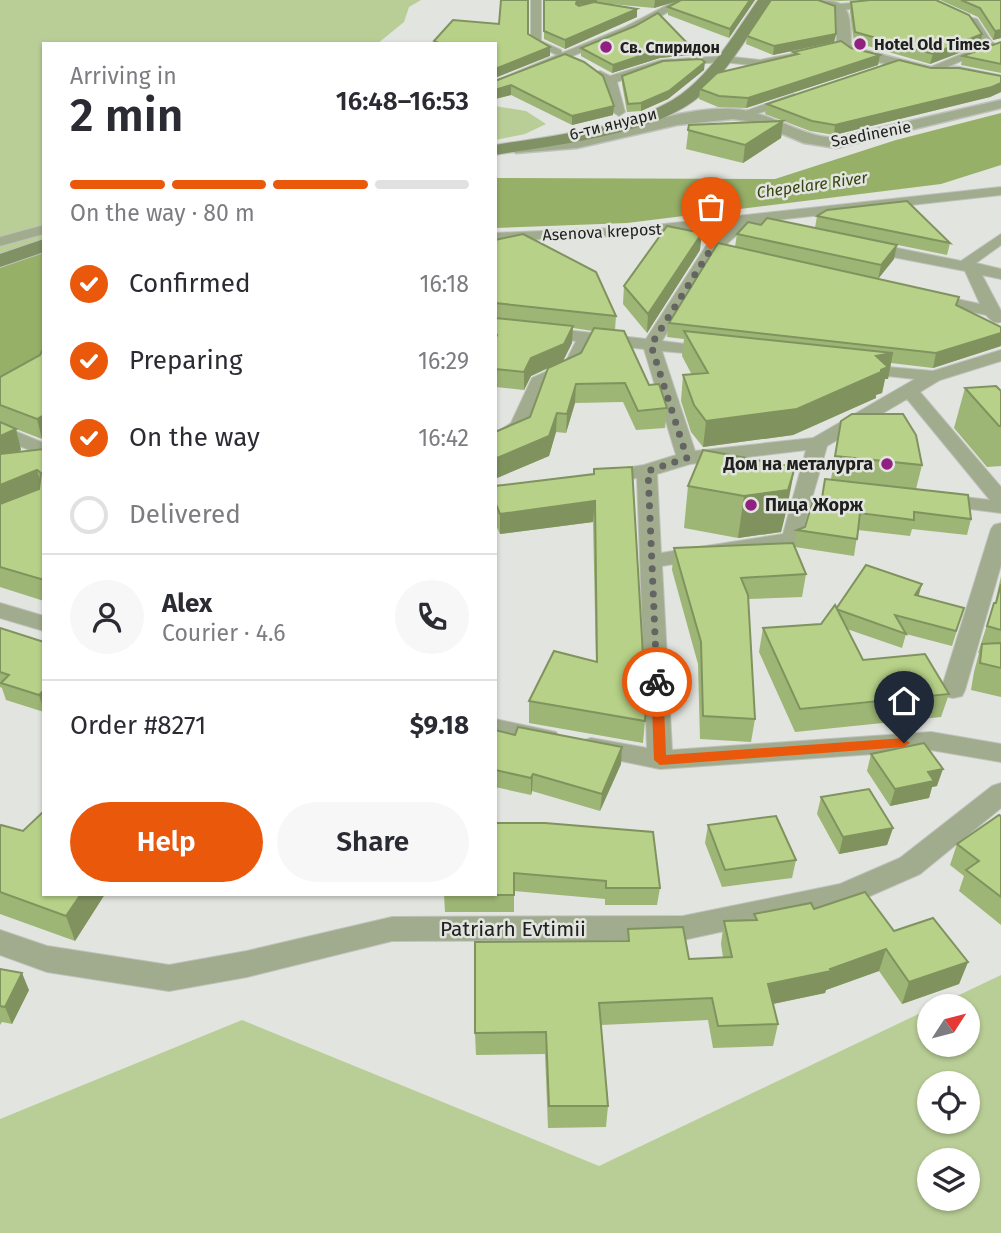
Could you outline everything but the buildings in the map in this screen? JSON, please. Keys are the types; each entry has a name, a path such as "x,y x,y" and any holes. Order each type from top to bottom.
{"main road":[{"name":"6-ти януари","path":"497,150 575,135 664,111 695,91 723,59 765,0"},
{"path":"0,261 42,246"}],"street":[{"path":"536,0 536,43 611,80 618,98 619,112"},
{"path":"497,84 514,77 577,61 677,2 685,0"},
{"path":"809,0 840,7 928,1"},
{"path":"840,7 844,11 838,47 930,71 957,71 1001,80"},
{"path":"930,71 995,45 973,21 947,10"},
{"path":"632,11 658,15"},
{"path":"611,80 661,63 723,59 760,63 808,53"},
{"path":"873,72 900,64"},
{"path":"497,70 514,77"},
{"path":"740,115 807,93"},
{"name":"Saedinenie","path":"497,150 571,144 678,120 740,115 811,141 827,144 1001,104"},
{"name":"Asenova krepost","path":"498,239 748,221 1001,191"},
{"path":"687,458 651,345 711,249 729,232 748,221 813,235"},
{"path":"0,242 42,230"},
{"path":"996,316 969,269 968,262 1001,238"},
{"path":"852,244 1001,274"},
{"path":"711,249 735,254"},
{"path":"915,295 996,316"},
{"path":"497,327 732,354"},
{"path":"497,442 519,426 538,382 572,366 587,337"},
{"path":"578,480 648,471 687,458 818,443 934,376 1001,355"},
{"path":"840,366 934,376"},
{"path":"910,392 1001,500"},
{"path":"0,431 42,449"},
{"path":"651,561 792,540 814,486 818,443"},
{"path":"648,471 660,760"},
{"path":"918,497 1001,507"},
{"path":"953,690 1001,528"},
{"path":"0,610 42,623"},
{"path":"497,728 660,760 931,741 1001,752"},
{"name":"Patriarh Evtimii","path":"0,942 47,959 169,978 247,964 392,929 682,928 844,895 910,866 1001,793"}],"shaded area":[{"path":"0,0 421,0 409,7 404,22 379,42 42,42 42,249 0,265"},
{"path":"497,106 526,111 546,124 525,134 497,140"},
{"path":"1001,975 1001,1233 0,1233 0,1119 242,1020 599,1166 917,1015 917,1057 980,1057 980,994 961,994"}],"water":[{"name":"Chepelare River","path":"1001,113 1001,165 941,184 627,223 497,228 497,178 775,179 896,140"},
{"path":"42,249 42,354 0,376 0,265"}],"way so far":[{"path":"657,682 648,471 687,458 651,345 711,249"}],"place":[{"name":"Hotel Old Times","path":"860,44"},
{"name":"Св. Спиридон","path":"606,47"},
{"name":"Дом на металурга","path":"887,464"},
{"name":"Пица Жорж","path":"751,505"}],"route":[{"path":"657,682 660,760 904,743"}]}
